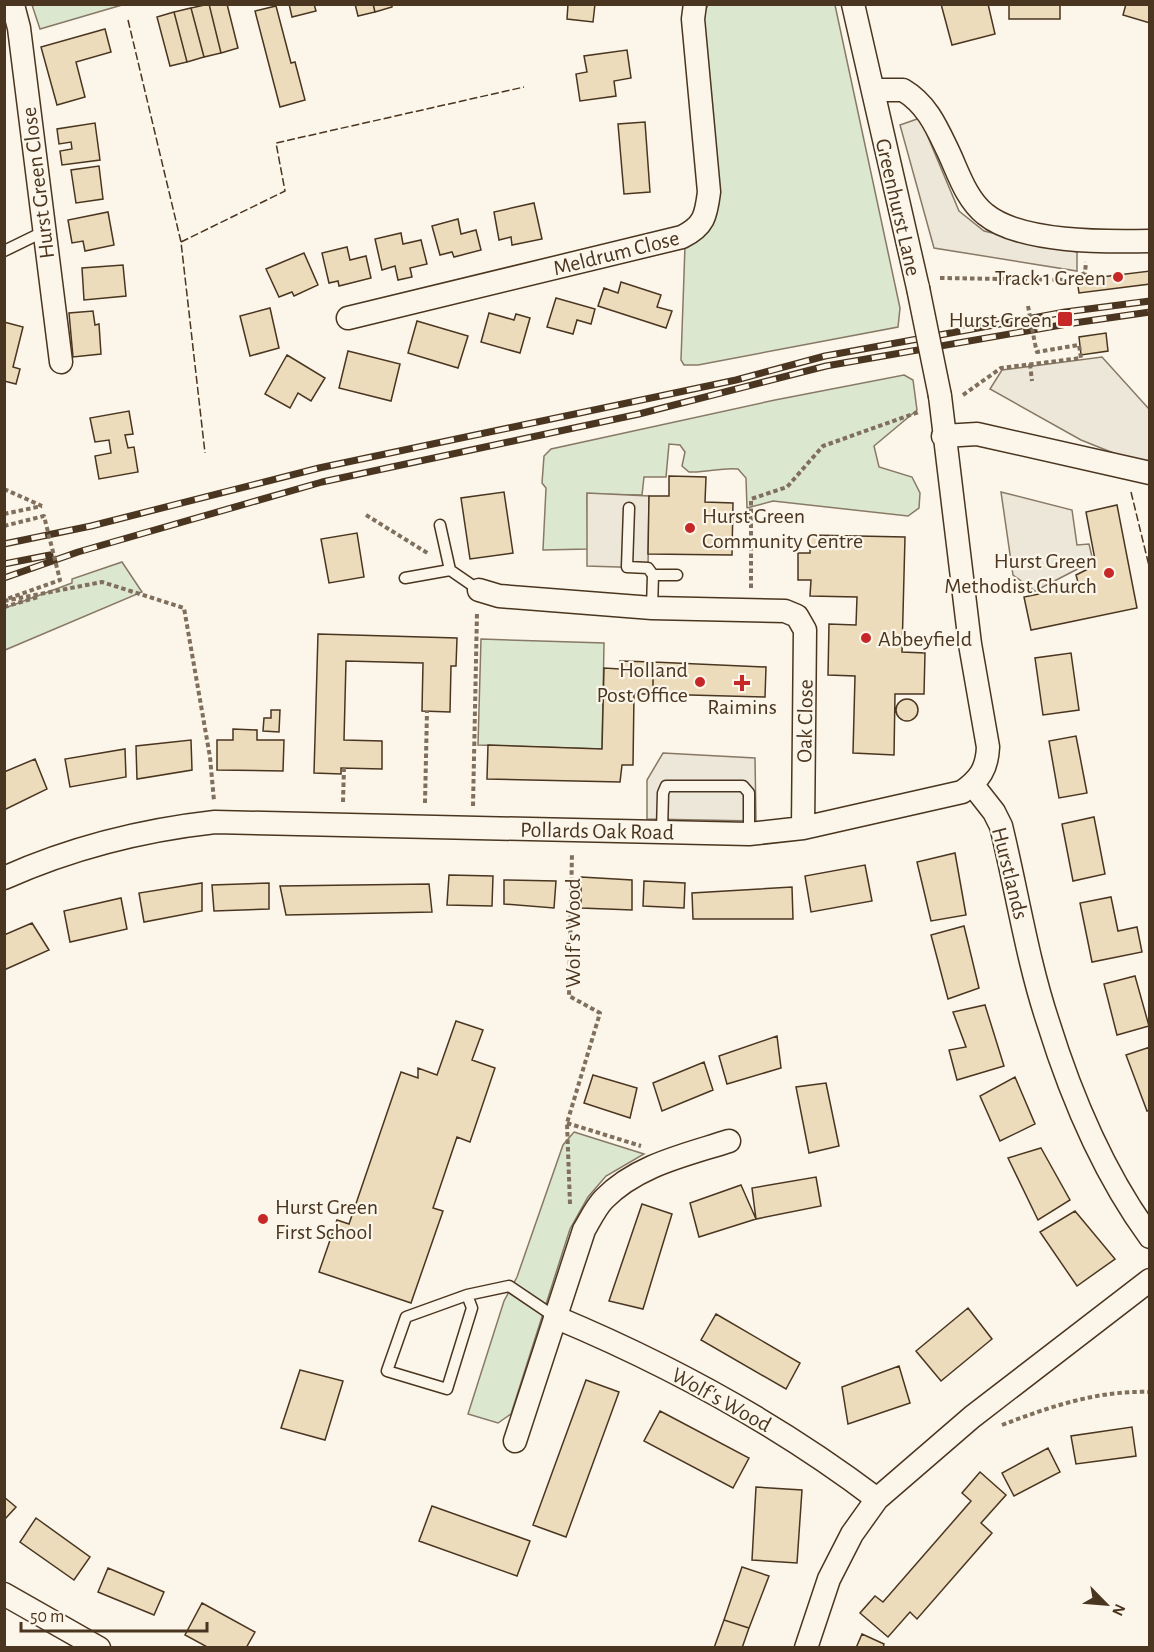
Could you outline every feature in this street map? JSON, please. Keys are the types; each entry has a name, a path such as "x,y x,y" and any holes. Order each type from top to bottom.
{"street":[{"name":"Meldrum Close","path":"348,318 682,237 696,230 706,215 709,192 693,19 695,4"},
{"name":"Greenhurst Lane","path":"853,4 917,283 940,403"},
{"name":"Hurst Green Close","path":"11,7 19,28 61,362"},
{"path":"873,90 903,90 928,112 973,202 985,215 1004,225 1025,231 1088,242 1149,241"},
{"path":"940,403 970,644 988,747 987,763 982,774 972,784"},
{"path":"944,436 977,434 1149,473"},
{"path":"479,590 500,596 652,608 751,610"},
{"name":"Oak Close","path":"751,610 785,611 797,616 805,630 803,828"},
{"name":"Pollards Oak Road","path":"4,878 99,844 174,826 216,822 342,823 749,834 803,828 950,797 972,784"},
{"name":"Hurstlands","path":"972,784 994,812 1001,826 1047,1022 1078,1102 1113,1177 1146,1226"},
{"path":"514,1441 584,1230 602,1200 625,1180 660,1164 729,1141"},
{"path":"806,1647 829,1579 852,1534 877,1499 972,1417 1149,1280"},
{"name":"Wolf's Wood","path":"555,1317 619,1344 735,1404 783,1433 877,1499"},
{"path":"4,1594 99,1647"}],"lane":[{"path":"4,251 43,232"},
{"path":"629,507 627,567 648,568 653,575 652,608"},
{"path":"440,525 450,570 479,590"},
{"path":"405,578 450,570"},
{"path":"653,575 677,575"},
{"path":"662,831 663,794 666,786 743,786 749,793 749,834"},
{"path":"467,1295 472,1308 447,1389 387,1371 406,1317 467,1295 508,1286 555,1317"}],"path":[{"path":"917,283 1070,280 1085,273 1088,242"},
{"path":"751,610 751,499 787,487 823,446 940,403 1001,368 1081,358 1079,345 1037,352 1028,306"},
{"path":"1030,364 1032,381"},
{"path":"4,489 42,506 4,514"},
{"path":"366,515 402,536"},
{"path":"4,526 44,516 60,580 4,600"},
{"path":"4,600 102,582 184,608 210,757 216,822"},
{"path":"4,607 59,590"},
{"path":"473,828 479,590"},
{"path":"424,826 427,711"},
{"path":"342,823 344,768"},
{"name":"Wolf's Wood","path":"572,830 569,996 600,1013 567,1123 571,1214 584,1230"},
{"path":"567,1123 653,1150 660,1164"},
{"path":"972,1417 995,1428 1062,1402 1149,1392"}],"green space":[{"path":"32,4 122,5 40,29"},
{"path":"708,5 835,5 900,308 898,327 698,365 684,365 681,360 685,246 699,238 701,20"},
{"path":"904,375 913,380 917,410 874,446 879,467 912,477 920,493 919,508 908,516 773,501 747,508 746,478 738,469 689,472 682,466 685,452 680,445 669,444 666,477 644,477 642,495 587,494 588,549 543,550 546,488 542,483 544,456 551,449 775,400"},
{"path":"122,562 142,592 5,650 5,608 72,583 72,579"},
{"path":"481,639 604,643 602,749 478,745"},
{"path":"574,1132 644,1154 606,1176 588,1197 570,1229 511,1414 498,1423 468,1414 504,1301 517,1277 563,1145"}],"shaded area":[{"path":"920,118 959,211 984,231 1077,252 1077,271 934,248 900,125"},
{"path":"1102,357 1149,409 1149,463 1126,458 1081,440 990,389 1002,370"},
{"path":"1001,492 1072,510 1077,545 1089,544 1093,561 1035,591 1013,575"},
{"path":"587,493 649,496 648,568 587,566"},
{"path":"663,753 755,758 756,821 647,819 647,780"}],"building":[{"path":"209,4 227,4 238,48 221,53"},
{"path":"209,4 221,53 204,57 191,8"},
{"path":"289,4 314,4 316,11 292,17"},
{"path":"355,4 373,4 375,12 358,16"},
{"path":"373,4 392,4 392,7 375,12"},
{"path":"568,4 595,4 593,22 567,19"},
{"path":"941,4 988,4 995,34 952,45"},
{"path":"1009,4 1060,4 1060,19 1009,19"},
{"path":"1126,4 1150,4 1150,23 1123,15"},
{"path":"276,6 291,63 295,62 305,100 280,107 255,11"},
{"path":"191,8 204,57 187,62 174,12"},
{"path":"174,12 187,62 170,66 157,17"},
{"path":"105,29 111,52 76,62 85,97 57,105 41,47"},
{"path":"627,50 631,78 614,81 616,96 580,101 576,74 587,72 584,56"},
{"path":"645,122 650,192 624,194 618,124"},
{"path":"95,123 100,160 62,165 60,151 72,149 71,142 59,144 57,129"},
{"path":"99,166 103,199 76,203 71,170"},
{"path":"534,203 542,239 512,245 511,237 499,240 494,212"},
{"path":"108,212 114,245 85,251 83,241 72,243 68,220"},
{"path":"458,219 461,234 476,230 481,250 454,257 452,252 440,255 432,226"},
{"path":"401,233 403,244 421,240 427,264 410,268 412,277 398,280 395,266 382,270 375,239"},
{"path":"347,247 350,260 366,256 371,278 339,286 338,281 329,283 322,253"},
{"path":"304,253 318,285 294,296 292,292 279,297 266,269"},
{"path":"123,265 126,296 84,300 82,268"},
{"path":"1150,271 1150,284 1079,293 1077,280"},
{"path":"621,282 661,295 657,307 672,311 666,328 598,306 604,288 618,293"},
{"path":"556,298 595,309 591,324 577,320 573,334 547,327"},
{"path":"270,308 279,348 250,356 240,316"},
{"path":"93,311 95,325 99,324 101,354 73,357 69,313"},
{"path":"489,313 514,320 516,314 530,318 520,353 481,342"},
{"path":"417,321 468,336 458,368 408,353"},
{"path":"4,322 23,327 13,367 20,369 16,384 4,381"},
{"path":"1106,333 1108,351 1081,355 1079,337"},
{"path":"348,351 400,364 391,401 339,388"},
{"path":"287,355 325,378 311,401 298,393 290,408 265,394"},
{"path":"129,411 133,434 125,435 128,448 134,447 138,472 99,479 95,456 111,453 109,440 95,442 90,418"},
{"name":"Hurst Green Community Centre","path":"669,476 706,477 705,502 733,503 732,555 648,554 649,496 669,496"},
{"path":"504,492 513,553 470,559 461,498"},
{"path":"1117,505 1137,608 1031,630 1024,597 1079,586 1076,575 1096,565 1086,512"},
{"path":"357,533 364,577 329,583 321,539"},
{"name":"Abbeyfield","path":"810,535 905,537 902,652 925,653 924,694 895,694 894,755 853,753 855,676 828,675 829,624 856,625 857,597 810,596 811,580 798,580 798,553 810,553"},
{"path":"318,634 457,638 456,666 451,666 450,712 422,711 423,663 346,661 344,740 382,741 382,769 341,768 341,774 314,773"},
{"path":"1071,653 1079,710 1043,715 1035,658"},
{"path":"620,661 653,662 653,694 634,694 633,765 622,765 620,782 487,779 488,745 602,749 604,668 620,669"},
{"path":"653,662 766,667 765,697 653,694"},
{"path":"907,699 915,702 918,710 915,718 907,721 899,718 896,710 899,702"},
{"path":"271,710 280,710 279,732 263,731 264,718 271,718"},
{"path":"233,729 257,730 257,740 284,740 283,771 217,770 217,740 233,740"},
{"path":"1076,736 1087,793 1059,798 1049,741"},
{"path":"191,740 192,770 137,779 136,746"},
{"path":"125,749 126,777 70,787 65,759"},
{"path":"35,759 47,789 4,810 4,772"},
{"path":"1094,817 1105,874 1073,881 1062,824"},
{"path":"955,853 966,915 931,921 917,862"},
{"path":"865,865 872,901 811,912 805,876"},
{"path":"449,875 493,876 492,906 447,905"},
{"path":"581,877 632,880 632,910 581,908"},
{"path":"504,880 556,881 554,908 504,904"},
{"path":"644,881 685,883 684,908 643,906"},
{"path":"202,883 202,911 144,922 139,893"},
{"path":"269,883 269,909 214,911 212,885"},
{"path":"429,884 432,912 286,915 280,886"},
{"path":"792,887 793,919 693,919 692,893"},
{"path":"1111,897 1118,931 1137,927 1142,952 1092,962 1080,903"},
{"path":"121,898 127,929 70,942 64,911"},
{"path":"32,923 49,950 4,970 4,935"},
{"path":"964,926 979,988 948,999 931,935"},
{"path":"1135,976 1149,1026 1117,1035 1104,984"},
{"path":"985,1005 1004,1066 957,1080 949,1050 966,1047 953,1012"},
{"path":"456,1021 483,1030 472,1060 495,1068 470,1142 457,1137 433,1208 443,1211 411,1303 319,1272 337,1220 349,1224 401,1072 418,1078 418,1068 437,1075"},
{"path":"777,1036 781,1068 727,1084 719,1056"},
{"path":"1150,1047 1150,1110 1147,1111 1126,1055"},
{"path":"704,1062 713,1090 662,1111 653,1083"},
{"path":"593,1075 637,1088 630,1118 584,1103"},
{"path":"1015,1077 1035,1124 1000,1141 980,1096"},
{"path":"826,1083 839,1146 809,1153 796,1087"},
{"path":"1041,1148 1070,1200 1038,1220 1008,1158"},
{"path":"816,1177 821,1206 756,1219 752,1188"},
{"path":"741,1185 756,1219 699,1237 690,1203"},
{"path":"642,1204 672,1214 643,1309 609,1301"},
{"path":"1075,1211 1115,1259 1077,1286 1040,1232"},
{"path":"968,1308 992,1339 941,1381 916,1351"},
{"path":"716,1314 800,1363 786,1389 701,1340"},
{"path":"899,1366 910,1403 848,1424 842,1387"},
{"path":"300,1370 343,1381 325,1440 281,1428"},
{"path":"586,1380 619,1392 566,1537 533,1525"},
{"path":"660,1411 749,1458 733,1488 644,1441"},
{"path":"1132,1427 1136,1456 1076,1464 1071,1436"},
{"path":"1048,1448 1060,1472 1014,1496 1002,1473"},
{"path":"980,1472 1006,1495 981,1523 992,1533 917,1619 910,1612 888,1637 860,1613 875,1596 883,1602 971,1501 962,1493"},
{"path":"756,1487 802,1490 797,1563 752,1560"},
{"path":"4,1497 16,1507 4,1520"},
{"path":"432,1506 530,1541 517,1576 419,1541"},
{"path":"36,1518 90,1557 74,1580 20,1542"},
{"path":"742,1567 769,1576 749,1628 724,1620"},
{"path":"108,1568 164,1592 154,1615 98,1592"},
{"path":"202,1603 255,1632 246,1648 209,1648 185,1635"},
{"path":"724,1620 749,1628 742,1648 714,1648"},
{"path":"862,1634 884,1644 883,1648 856,1648"}],"railway":[{"path":"4,544 91,526 319,468 736,380 825,356 1065,312 1150,301"},
{"path":"4,578 78,552 322,482 639,414 826,366 1067,324 1150,312"},
{"path":"4,564 50,555"}],"fence":[{"path":"128,20 181,242 205,453"},
{"path":"181,242 285,191 276,143 524,87"},
{"path":"1131,492 1150,570"}],"place":[{"name":"Track 1 Green","path":"1118,277"},
{"name":"Hurst Green","path":"1065,319"},
{"name":"Hurst Green Community Centre","path":"690,528"},
{"name":"Hurst Green Methodist Church","path":"1109,573"},
{"name":"Abbeyfield","path":"866,638"},
{"name":"Holland Post Office","path":"700,682"},
{"name":"Raimins","path":"742,683"},
{"name":"Hurst Green First School","path":"263,1219"}]}
